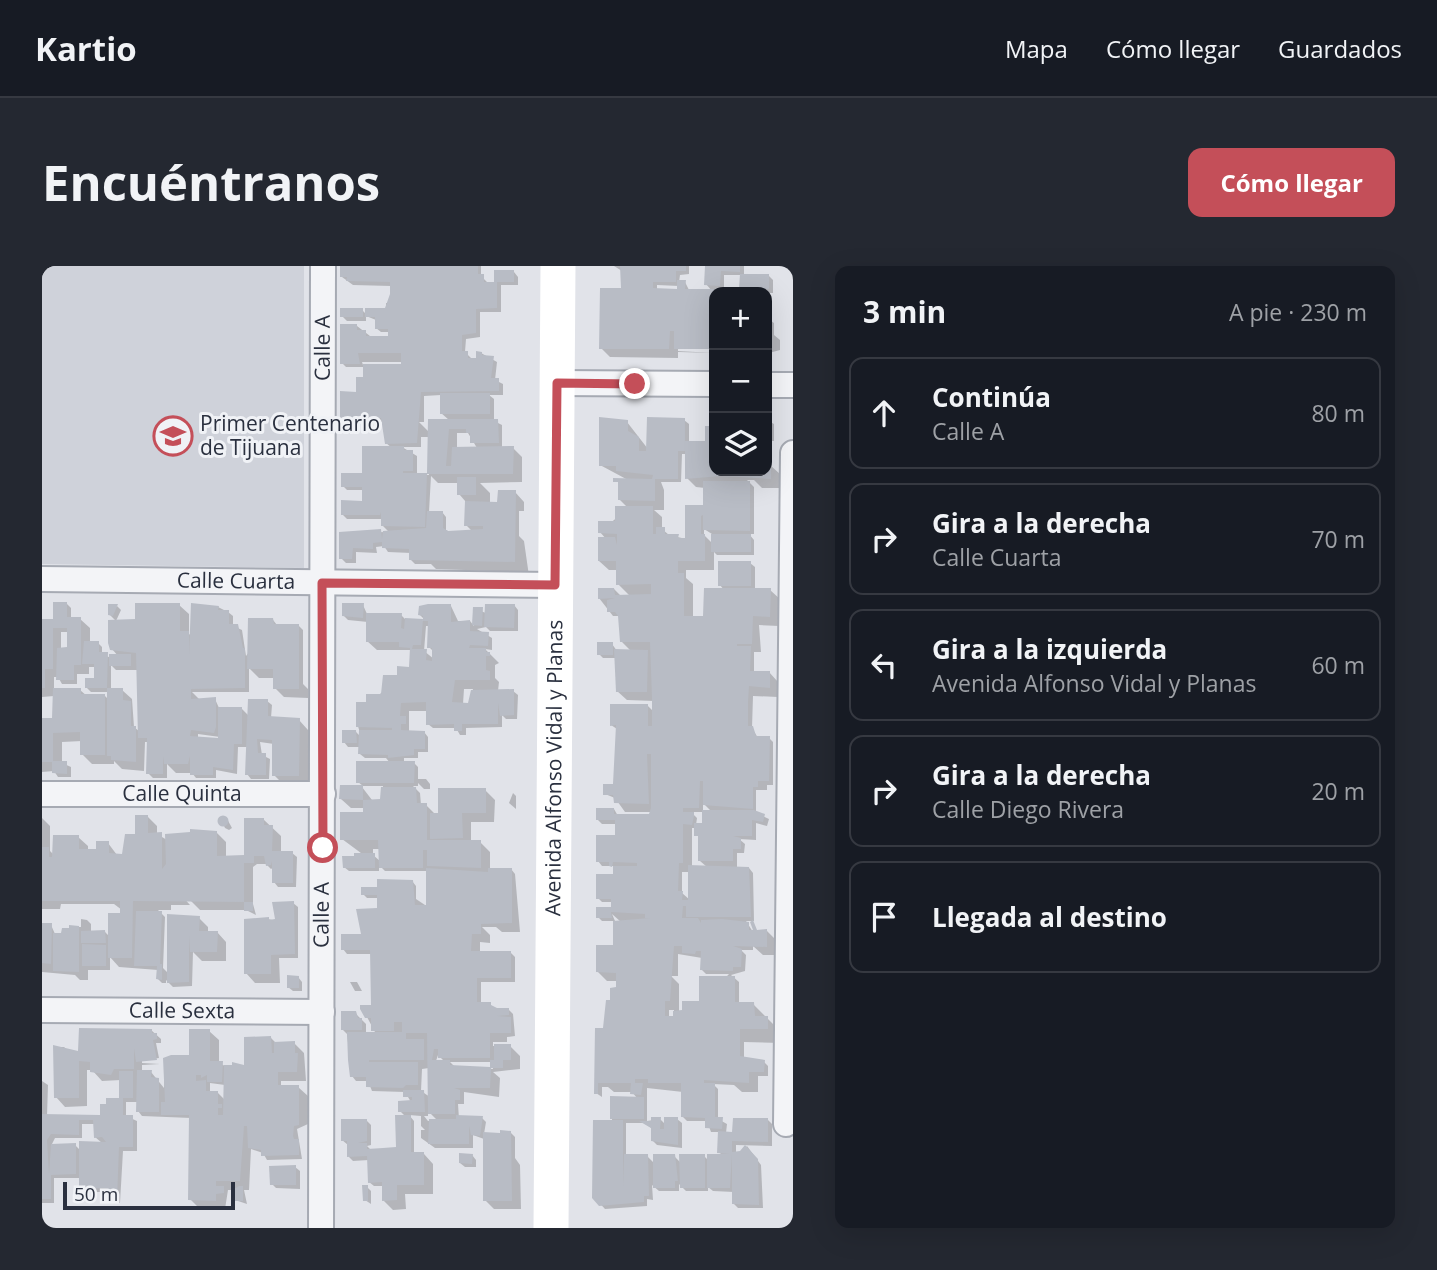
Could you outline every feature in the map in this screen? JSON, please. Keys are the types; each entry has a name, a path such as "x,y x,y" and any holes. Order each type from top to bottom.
{"street":[{"name":"Calle A","path":"321,1228 323,266"},
{"name":"Avenida Alfonso Vidal y Planas","path":"551,1228 558,266"},
{"path":"557,383 709,384"},
{"path":"772,385 793,385"},
{"path":"786,1124 790,1010 793,453"},
{"name":"Calle Cuarta","path":"42,579 555,585"},
{"name":"Calle Quinta","path":"42,794 323,794"},
{"name":"Calle Sexta","path":"42,1010 322,1012"}],"shaded area":[{"name":"Primer Centenario de Tijuana","path":"42,266 304,266 304,568 42,564"}],"building":[{"path":"340,266 478,266 478,274 484,274 484,282 494,282 494,270 514,270 514,282 497,282 497,308 476,309 476,333 462,335 462,351 468,351 468,358 476,358 476,351 482,352 482,355 494,356 491,378 499,378 499,391 421,392 417,443 385,444 381,418 346,418 346,431 340,431 340,391 356,392 356,377 363,377 363,364 401,364 401,353 358,353 360,364 340,364 340,324 357,324 357,330 366,330 366,336 388,336 388,329 375,329 375,317 365,317 365,308 385,308 390,294 390,282 346,281 347,277 340,277"},
{"path":"620,266 686,266 686,271 676,271 676,282 653,282 653,288 677,289 677,280 686,280 685,289 709,289 709,349 674,349 674,331 670,331 669,349 599,349 600,288 621,288"},
{"path":"705,266 740,266 740,272 721,271 720,286 704,285"},
{"path":"740,274 769,274 769,287 739,287"},
{"path":"340,308 363,308 363,317 340,317"},
{"path":"440,393 490,393 490,414 440,414"},
{"path":"599,417 628,420 628,431 639,437 639,451 646,451 647,417 685,418 685,441 705,441 705,426 709,426 709,476 721,476 685,479 685,451 678,451 678,479 655,479 655,501 618,500 618,482 613,482 613,478 652,479 653,475 616,471 616,466 599,466"},
{"path":"428,419 498,419 499,443 470,443 470,433 466,433 466,429 449,429 446,466 451,466 452,447 514,446 513,474 427,474 425,527 381,526 381,512 380,515 341,515 341,500 362,501 362,487 341,487 341,473 362,473 362,446 404,446 404,450 413,450 413,471 403,473 427,473"},
{"path":"721,476 771,476 771,479"},
{"path":"457,477 476,477 476,495 457,495"},
{"path":"703,481 750,481 750,531 703,530 703,515 701,516 701,534 705,534 705,561 678,561 678,573 684,573 684,616 703,616 704,588 771,588 770,617 753,616 752,644 737,644 751,646 750,671 770,671 770,688 749,686 748,702 748,726 753,726 756,736 770,736 769,781 758,781 758,787 753,787 753,809 703,805 703,781 700,781 699,808 683,808 683,812 694,812 694,816 692,825 683,824 683,863 679,863 678,891 683,891 682,900 688,900 688,865 749,867 751,917 686,917 686,906 683,906 682,918 698,918 701,923 701,920 722,919 749,922 749,930 753,930 750,922 753,920 757,930 767,929 767,947 733,946 742,949 741,967 733,967 733,971 700,970 701,951 696,951 695,954 682,953 682,946 674,946 670,1001 665,1001 665,1016 673,1016 673,1011 682,1010 682,1001 699,1001 699,976 735,976 735,1002 754,1002 755,1016 768,1016 768,1029 740,1029 740,1056 765,1060 764,1072 749,1072 749,1083 704,1080 704,1083 715,1083 715,1117 723,1117 722,1129 705,1128 705,1118 681,1117 681,1083 648,1083 648,1079 635,1079 635,1083 643,1083 641,1095 630,1094 631,1083 598,1083 598,1094 594,1094 595,1028 603,1028 606,1000 610,1000 610,988 616,987 616,973 596,972 596,945 613,945 613,921 650,918 645,918 645,914 611,912 612,918 596,918 596,907 611,907 611,899 596,899 596,874 613,874 613,866 637,866 637,863 613,862 612,867 609,862 596,862 596,835 615,835 615,820 596,820 596,808 614,808 614,814 649,814 651,808 651,754 647,754 649,804 614,803 613,795 603,795 603,784 613,784 616,725 610,726 610,704 648,704 648,726 652,726 650,642 620,642 618,616 615,612 607,612 607,600 615,598 598,599 598,588 614,588 615,595 651,594 651,584 616,585 616,561 598,561 598,537 615,537 617,545 617,534 598,533 598,521 615,521 615,506 653,506 653,534 656,534 656,527 665,527 665,534 679,534 678,538 685,538 685,505 703,505"},
{"path":"498,490 516,490 515,562 409,560 409,549 382,548 382,542 373,543 373,549 353,548 352,559 339,559 339,532 381,529 382,539 383,531 426,528 427,511 443,511 443,528 448,531 483,529 483,526 464,526 465,501 497,502"},
{"path":"711,534 751,534 751,552 711,552"},
{"path":"718,561 751,561 751,586 718,586"},
{"path":"53,602 67,602 67,617 81,617 81,665 74,665 74,680 56,680 57,648 67,647 67,628 53,628 53,669 45,669 45,688 42,688 42,619 53,619"},
{"path":"135,603 180,603 180,631 189,631 189,655 191,603 219,606 218,610 229,610 229,624 238,624 245,648 245,688 191,689 191,699 216,697 216,727 214,733 191,730 190,736 218,738 218,707 242,707 242,744 234,744 233,770 213,767 213,775 190,775 190,756 188,764 164,764 163,756 163,774 146,774 147,738 138,738 136,653 110,650 108,643 108,620 135,619"},
{"path":"342,603 364,603 363,618 342,616"},
{"path":"108,604 118,604 113,616 108,615"},
{"path":"451,604 451,622 470,620 470,631 489,632 488,646 470,645 469,648 486,648 486,652 490,652 490,656 486,656 486,670 490,671 490,680 455,680 452,702 468,703 471,690 514,689 514,715 500,716 498,703 498,724 462,724 462,731 454,731 454,724 426,725 426,702 401,703 400,716 406,716 406,724 401,724 401,730 425,731 425,749 414,749 414,755 388,758 388,755 358,754 359,730 392,728 356,727 356,702 366,702 366,694 381,694 383,675 397,675 397,666 409,667 410,648 399,647 399,642 366,642 366,613 402,613 401,628 404,629 405,618 423,619 423,616 418,615 419,606","holes":["423,619 428,621 427,648 432,648 432,661 426,660 427,649 412,649 413,645 421,645"]},
{"path":"485,604 515,604 514,628 484,627"},
{"path":"473,607 483,607 482,626 472,625"},
{"path":"248,618 273,618 274,624 299,624 299,689 273,689 273,669 247,669"},
{"path":"84,641 99,641 99,652 108,652 107,688 85,688 85,678 94,678 94,664 82,664"},
{"path":"597,642 613,642 613,655 597,655"},
{"path":"614,649 648,650 647,692 616,692"},
{"path":"109,654 131,654 131,666 109,666"},
{"path":"53,688 81,688 81,694 105,694 105,755 80,755 80,732 53,733 53,761 67,761 67,774 52,773 52,762 42,762 42,718 52,718"},
{"path":"107,688 123,688 123,700 131,701 131,726 136,726 136,762 111,760 111,756 107,756"},
{"path":"248,699 268,699 268,716 300,718 299,776 272,776 272,740 257,739 258,753 266,753 266,775 245,775"},
{"path":"342,730 356,730 357,743 342,743"},
{"path":"356,761 415,761 414,783 356,783"},
{"path":"340,785 363,785 363,800 339,799"},
{"path":"381,787 416,787 417,803 427,803 427,840 481,840 481,868 427,866 427,850 423,850 423,868 379,868 378,840 340,840 340,812 363,812 363,800 380,799"},
{"path":"438,788 486,788 486,813 462,813 463,838 430,839 430,813 438,813"},
{"path":"702,810 754,810 765,814 763,822 752,820 752,836 733,836 741,838 741,849 733,849 733,861 698,861 698,836 694,836 694,823 702,823"},
{"path":"135,815 148,815 148,833 162,832 162,869 166,864 165,834 190,832 190,829 217,831 217,856 244,855 244,818 264,818 264,825 273,825 272,851 293,851 293,883 272,883 272,861 271,865 266,866 264,856 254,856 254,863 244,863 244,902 133,901 132,958 108,958 108,913 120,913 120,901 42,901 42,847 49,847 49,857 52,857 53,835 79,835 79,849 96,849 96,841 109,841 109,853 122,854 125,834 135,834"},
{"path":"223,815 229,821 223,827 217,821"},
{"path":"354,853 375,853 375,868 343,868 342,856 354,856"},
{"path":"426,868 488,872 488,868 512,868 512,923 481,924 481,934 472,934 471,951 511,951 511,978 477,978 477,1002 491,1002 491,1005 497,1008 509,1008 509,1015 497,1016 511,1017 511,1033 490,1033 490,1058 438,1058 438,1049 434,1049 432,1060 450,1060 450,1065 490,1067 490,1060 494,1060 494,1044 511,1044 511,1060 503,1060 503,1068 491,1068 490,1088 454,1088 460,1090 460,1100 455,1100 455,1114 428,1114 427,1033 406,1033 406,1039 424,1039 424,1060 369,1060 418,1062 418,1085 406,1085 403,1088 366,1087 366,1077 350,1077 347,1032 402,1032 402,1022 394,1022 394,1031 371,1031 371,1018 365,1018 360,1009 360,1005 371,1005 370,950 341,950 341,934 361,934 356,909 377,908 377,895 361,895 361,887 377,887 377,879 413,880 415,905 426,905"},
{"path":"294,901 295,954 271,955 271,974 244,974 244,919 275,919 272,902"},
{"path":"244,902 253,902 253,911 244,911"},
{"path":"136,911 162,911 162,980 156,979 157,966 134,966"},
{"path":"167,914 200,916 199,931 218,931 217,952 190,952 189,936 189,982 167,983"},
{"path":"42,923 52,923 51,964 42,963"},
{"path":"69,925 79,926 79,972 53,971 53,933 61,933 62,928 69,928"},
{"path":"105,930 106,943 81,943 81,931"},
{"path":"82,944 106,945 106,966 82,966"},
{"path":"287,975 299,976 299,988 287,988"},
{"path":"341,1011 356,1011 358,1018 362,1018 362,1030 341,1030"},
{"path":"79,1028 152,1029 152,1033 157,1033 157,1039 153,1040 157,1060 136,1062 134,1048 134,1069 114,1069 111,1075 90,1072 90,1062 79,1061 79,1098 54,1098 53,1045 78,1051"},
{"path":"189,1029 210,1029 210,1061 223,1061 222,1082 207,1082 207,1075 201,1078 201,1075 196,1075 196,1081 206,1080 206,1091 218,1091 218,1104 222,1104 222,1108 218,1108 218,1115 223,1115 224,1065 232,1065 232,1062 244,1065 244,1037 271,1036 272,1053 274,1042 295,1041 295,1053 298,1053 297,1072 278,1072 278,1085 299,1085 299,1125 294,1126 293,1136 294,1139 299,1139 299,1155 261,1156 261,1150 248,1148 247,1126 244,1126 240,1181 216,1181 216,1186 224,1186 224,1193 216,1194 216,1201 188,1200 189,1115 161,1115 161,1102 165,1102 163,1058 189,1055"},
{"path":"137,1070 152,1070 151,1077 159,1078 159,1112 136,1112"},
{"path":"119,1071 133,1071 133,1098 123,1098 123,1115 133,1115 133,1147 119,1147 117,1200 106,1199 106,1188 79,1189 79,1141 106,1142 102,1137 94,1138 93,1120 79,1120 79,1135 51,1134 47,1140 49,1174 51,1144 76,1143 76,1174 51,1175 51,1199 42,1199 42,1114 100,1115 100,1104 106,1104 106,1098 119,1098"},
{"path":"403,1090 424,1090 425,1112 398,1112 398,1101 412,1100 412,1097 403,1097"},
{"path":"610,1096 644,1097 644,1119 610,1119"},
{"path":"395,1115 411,1115 411,1152 424,1152 424,1185 397,1185 397,1200 382,1201 382,1182 368,1183 367,1156 347,1157 347,1141 341,1141 341,1119 367,1119 367,1141 358,1143 367,1143 367,1149 383,1148 396,1147"},
{"path":"456,1115 483,1116 480,1136 471,1135 469,1126 469,1144 428,1144 429,1119 456,1119"},
{"path":"651,1117 661,1117 660,1129 664,1129 664,1117 678,1117 678,1145 651,1141 651,1128 639,1121 651,1121"},
{"path":"733,1118 768,1118 768,1142 732,1141 732,1152 740,1151 745,1145 758,1159 759,1205 732,1204 732,1154 730,1188 707,1188 707,1154 730,1154 717,1153 718,1131 732,1132"},
{"path":"593,1120 623,1120 623,1186 624,1154 648,1154 649,1196 644,1196 644,1202 599,1206 592,1198"},
{"path":"500,1130 511,1131 512,1201 483,1201 483,1132 500,1133"},
{"path":"459,1153 473,1154 472,1164 459,1163"},
{"path":"653,1154 675,1154 678,1181 675,1181 675,1188 653,1188"},
{"path":"679,1154 705,1154 705,1188 680,1188"},
{"path":"296,1165 296,1185 270,1185 269,1166"},
{"path":"362,1185 368,1185 368,1201 363,1201"},
{"path":"243,1186 243,1201 234,1201 234,1189"}],"place":[{"name":"Primer Centenario de Tijuana","path":"173,436"}],"route":[{"path":"323,848 322,583 555,585 557,383 635,384"}]}
